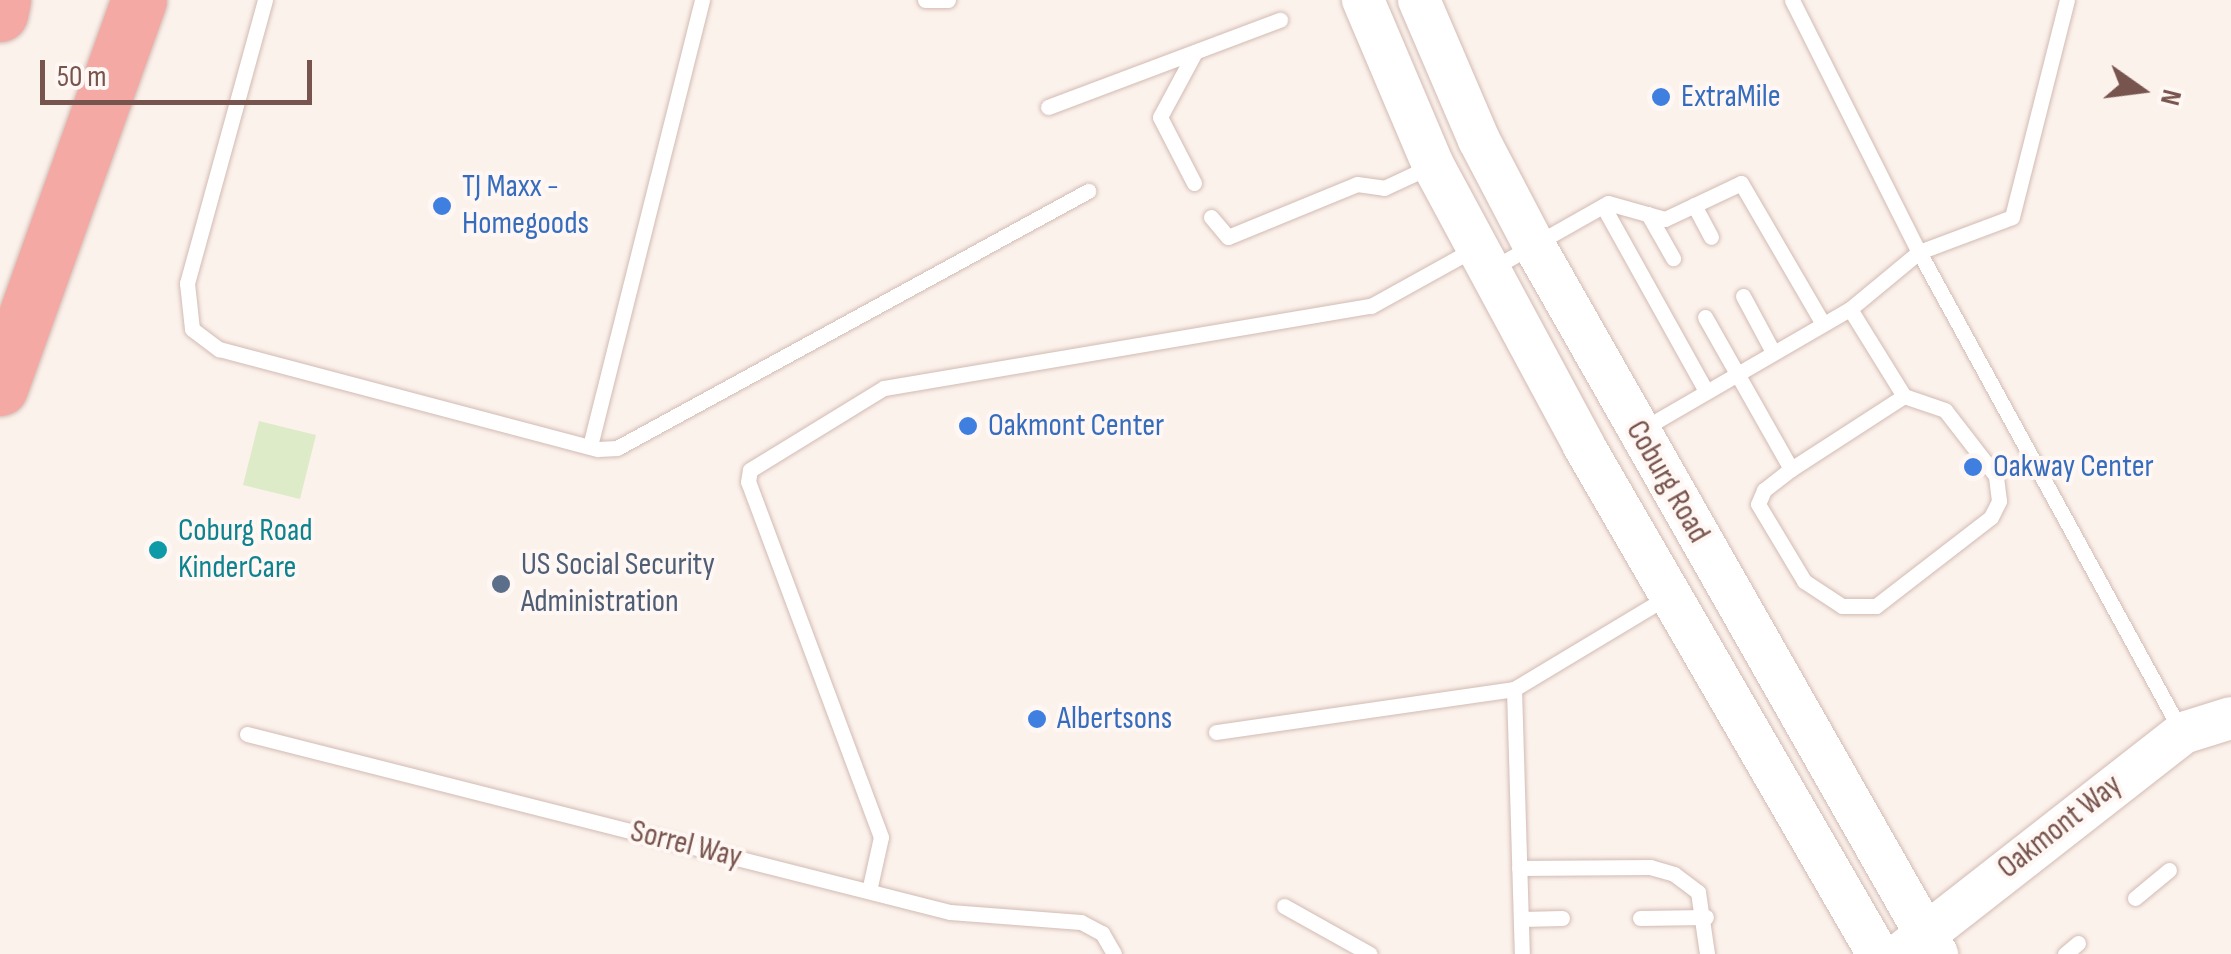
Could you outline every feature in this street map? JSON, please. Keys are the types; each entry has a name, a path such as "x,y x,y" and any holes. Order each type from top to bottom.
{"highway":[{"path":"0,14 3,0"},
{"path":"0,388 139,0"}],"main road":[{"name":"Coburg Road","path":"1364,0 1433,166 1671,594 1878,954"},
{"name":"Coburg Road","path":"1418,0 1479,140 1534,245 1921,948"},
{"name":"Oakmont Way","path":"1921,948 2182,733 2231,718"}],"lane":[{"path":"264,0 187,283 192,329 219,349 590,446 616,448 1088,190"},
{"path":"590,446 702,0"},
{"path":"925,0 948,0"},
{"path":"1792,0 1920,252 2182,733"},
{"path":"1638,432 1850,309 1920,252 2012,217 2068,0"},
{"path":"1048,107 1280,20"},
{"path":"1194,183 1160,112 1195,52"},
{"path":"1211,217 1228,237 1357,184 1384,188 1433,166"},
{"path":"868,892 881,837 748,482 750,470 884,388 1371,306 1484,259 1534,245 1603,206 1616,203 1665,219 1734,184 1747,185 1822,324"},
{"path":"1694,205 1711,238"},
{"path":"1603,206 1706,392"},
{"path":"1648,214 1673,258"},
{"path":"1743,296 1773,352"},
{"path":"1850,309 1904,396 1945,410 1992,468 1999,501 1991,517 1876,606 1842,606 1811,589 1758,510 1764,490 1904,396"},
{"path":"1705,317 1791,469"},
{"path":"1216,732 1514,688 1671,594"},
{"path":"1514,688 1522,954"},
{"name":"Sorrel Way","path":"247,734 974,916 1081,922 1102,933 1114,954"},
{"path":"1519,868 1662,869 1698,892 1706,917 1708,954"},
{"path":"2135,898 2168,870"},
{"path":"1284,906 1370,954"},
{"path":"1640,918 1706,917"},
{"path":"1522,919 1562,918"}],"green space":[{"path":"259,421 316,435 300,499 243,485"}],"place":[{"name":"ExtraMile","path":"1661,97"},
{"name":"TJ Maxx - Homegoods","path":"442,206"},
{"name":"Oakmont Center","path":"968,426"},
{"name":"Oakway Center","path":"1973,467"},
{"name":"Coburg Road KinderCare","path":"158,550"},
{"name":"US Social Security Administration","path":"501,584"},
{"name":"Albertsons","path":"1037,719"}]}
